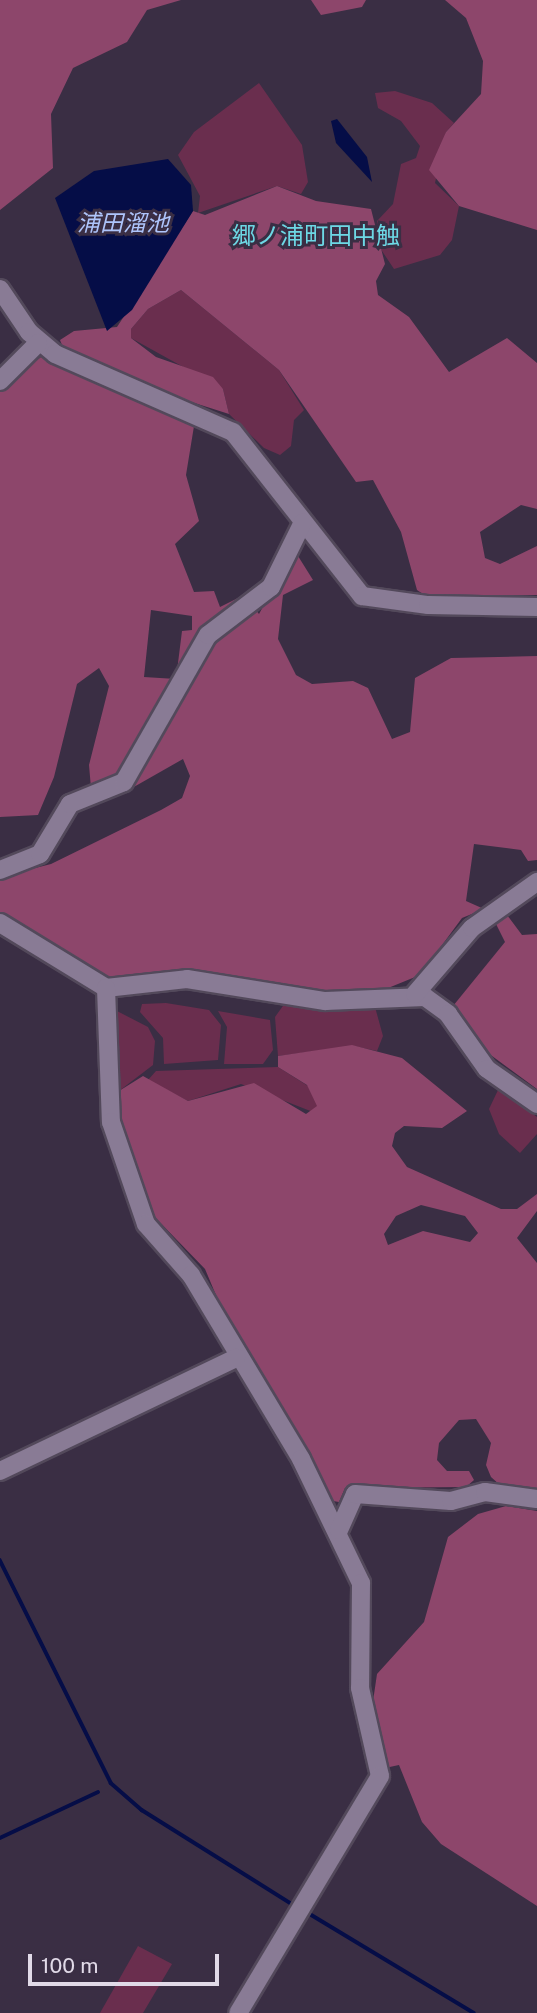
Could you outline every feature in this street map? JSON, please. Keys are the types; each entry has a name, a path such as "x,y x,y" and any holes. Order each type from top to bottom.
{"street":[{"path":"0,289 38,343 233,432 362,596 428,605 537,607"},
{"path":"0,381 38,343"},
{"path":"0,870 40,854 70,804 124,782 208,635 271,587 303,522"},
{"path":"415,994 471,928 537,881"},
{"path":"0,923 106,988 187,979 325,1001 415,994 448,1014 487,1069 537,1104"},
{"path":"106,988 115,1141 146,1224 191,1275 236,1358 339,1530 361,1583 360,1688 380,1776 238,2013"},
{"path":"0,1471 236,1358"},
{"path":"339,1530 355,1494 451,1501 485,1492 537,1499"}],"shaded area":[{"path":"0,0 181,0 147,10 127,42 73,68 51,114 53,168 0,210"},
{"path":"311,0 366,0 362,7 321,15"},
{"path":"445,0 537,0 537,230 459,206 429,170 446,132 481,94 483,61 466,18"},
{"path":"259,83 302,145 308,182 301,194 277,186 198,213 200,196 178,155 194,132"},
{"path":"395,91 432,103 454,123 446,132 435,183 459,206 452,240 440,255 394,269 378,245 377,221 393,204 401,164 416,158 420,146 401,121 378,108 375,93"},
{"path":"277,186 316,201 371,209 385,264 376,281 378,295 409,317 449,372 507,338 537,363 537,509 521,505 480,532 485,558 500,564 537,546 537,595 426,596 417,590 401,532 373,480 356,482 279,370 181,290 148,309 131,329 131,338 156,357 213,377 223,389 229,414 157,391 62,345 60,340 74,331 117,327 193,211 205,215"},
{"path":"181,290 279,370 304,410 294,420 291,446 280,455 264,448 229,414 223,389 131,338 131,329 148,309"},
{"path":"41,357 195,420 186,475 199,521 175,544 194,592 214,591 220,607 244,595 259,614 291,555 298,556 313,580 283,595 278,639 296,675 312,684 353,681 368,688 392,739 410,732 415,678 451,658 537,656 537,860 528,861 521,850 474,844 466,901 484,909 462,918 420,975 371,995 322,997 171,971 108,981 0,915 0,877 51,864 161,810 182,798 190,776 183,759 125,792 91,788 89,765 109,686 99,668 77,684 54,777 38,815 0,817 0,387","holes":["151,610 192,616 192,630 182,631 176,679 144,677"]},
{"path":"507,915 522,935 537,934 537,1089 488,1053 453,1006 505,942 496,924"},
{"path":"166,1003 209,1010 221,1025 218,1060 164,1064 163,1038 140,1012 142,1004"},
{"path":"285,1003 375,1007 383,1036 377,1051 354,1046 278,1056 275,1017"},
{"path":"117,1011 148,1027 155,1041 153,1065 119,1091"},
{"path":"218,1011 270,1020 273,1050 263,1064 224,1064 227,1027"},
{"path":"352,1045 402,1058 467,1111 442,1128 404,1126 395,1133 392,1146 407,1167 501,1209 517,1209 537,1194 537,1211 517,1238 537,1263 537,1490 501,1486 491,1477 486,1465 491,1443 476,1419 459,1420 439,1443 437,1460 447,1471 469,1471 474,1480 466,1487 345,1488 339,1502 333,1501 237,1345 205,1269 146,1208 124,1143 119,1091 143,1076 188,1101 254,1083 306,1114 317,1106 307,1085 278,1067 278,1056","holes":["421,1205 465,1216 478,1233 470,1242 423,1231 388,1245 384,1234 396,1216"]},
{"path":"278,1067 308,1086 318,1106 313,1112 241,1084 188,1101 148,1080 156,1071"},
{"path":"499,1088 537,1117 537,1134 520,1153 499,1134 489,1109"},
{"path":"506,1506 537,1511 537,1906 441,1844 422,1822 399,1765 385,1768 372,1708 377,1674 424,1622 448,1537 478,1514"},
{"path":"138,1946 172,1964 143,2013 100,2013"}],"water":[{"path":"337,119 367,157 372,182 336,143 331,121"},
{"name":"浦田溜池","path":"168,159 191,185 193,211 132,310 107,331 55,198 94,171"}],"waterway":[{"path":"0,1560 111,1783 142,1810 295,1906"},
{"path":"0,1838 98,1792"},
{"path":"305,1911 474,2013"}],"district":[{"name":"郷ノ浦町田中触","path":"316,236"}]}
